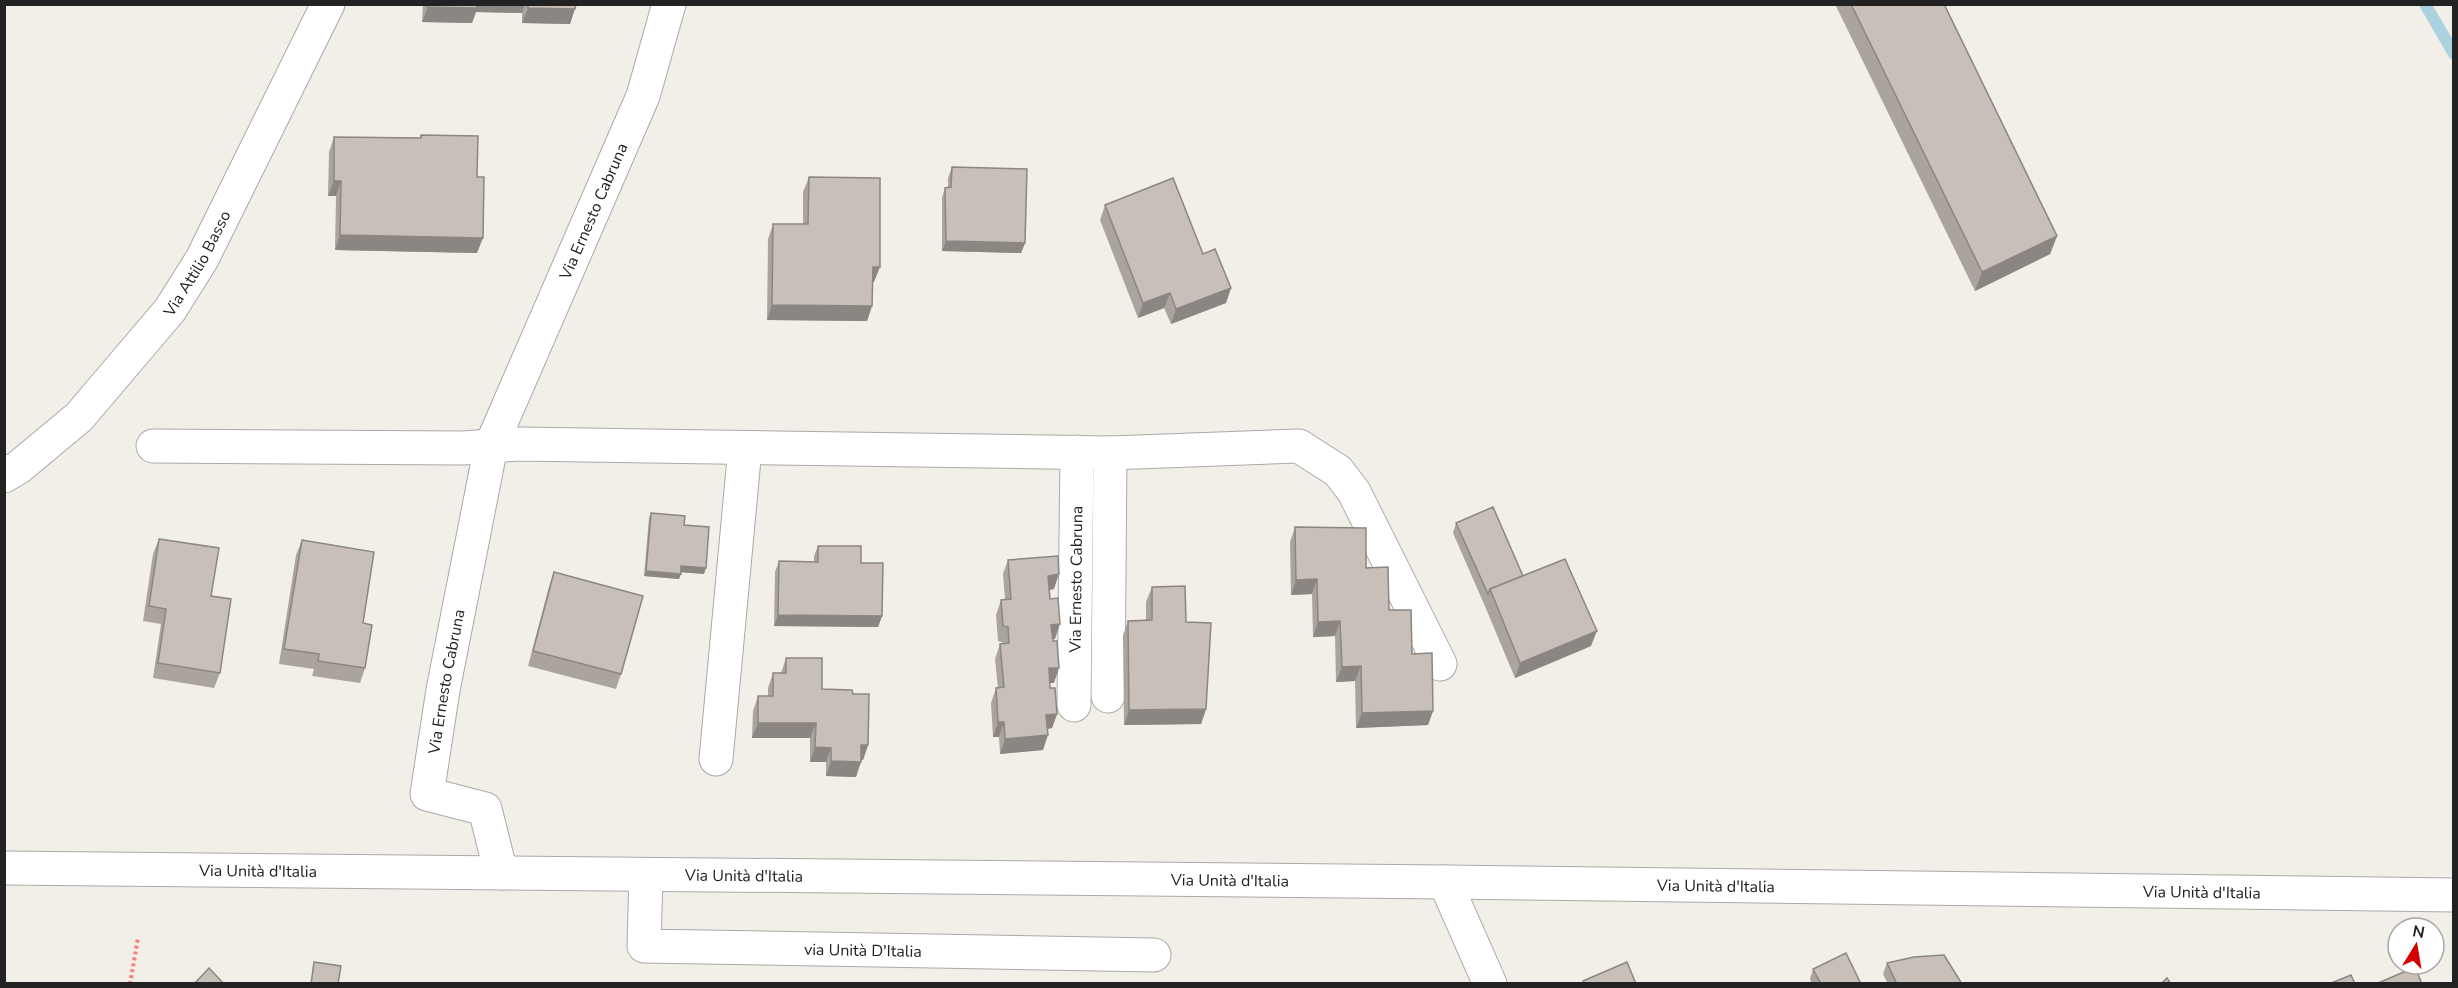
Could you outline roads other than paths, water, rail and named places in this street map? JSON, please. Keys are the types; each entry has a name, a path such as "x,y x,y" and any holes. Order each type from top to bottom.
{"street":[{"name":"Via Attilio Basso","path":"4,476 19,467 79,417 170,310 202,259 328,4"},
{"name":"Via Ernesto Cabruna","path":"501,873 485,809 427,794 443,690 491,446 643,96 669,4"},
{"path":"153,446 463,448 519,444 1110,453 1218,447 1299,446 1338,471 1354,492 1440,664"},
{"path":"716,759 745,448"},
{"name":"Via Ernesto Cabruna","path":"1074,705 1077,452"},
{"path":"1107,696 1110,453"},
{"name":"Via Unità d'Italia","path":"4,868 1444,882 2454,895"},
{"name":"via Unità D'Italia","path":"646,875 644,946 1154,955"},
{"path":"1444,882 1490,984"}],"waterway":[{"path":"2425,4 2454,54"}]}
